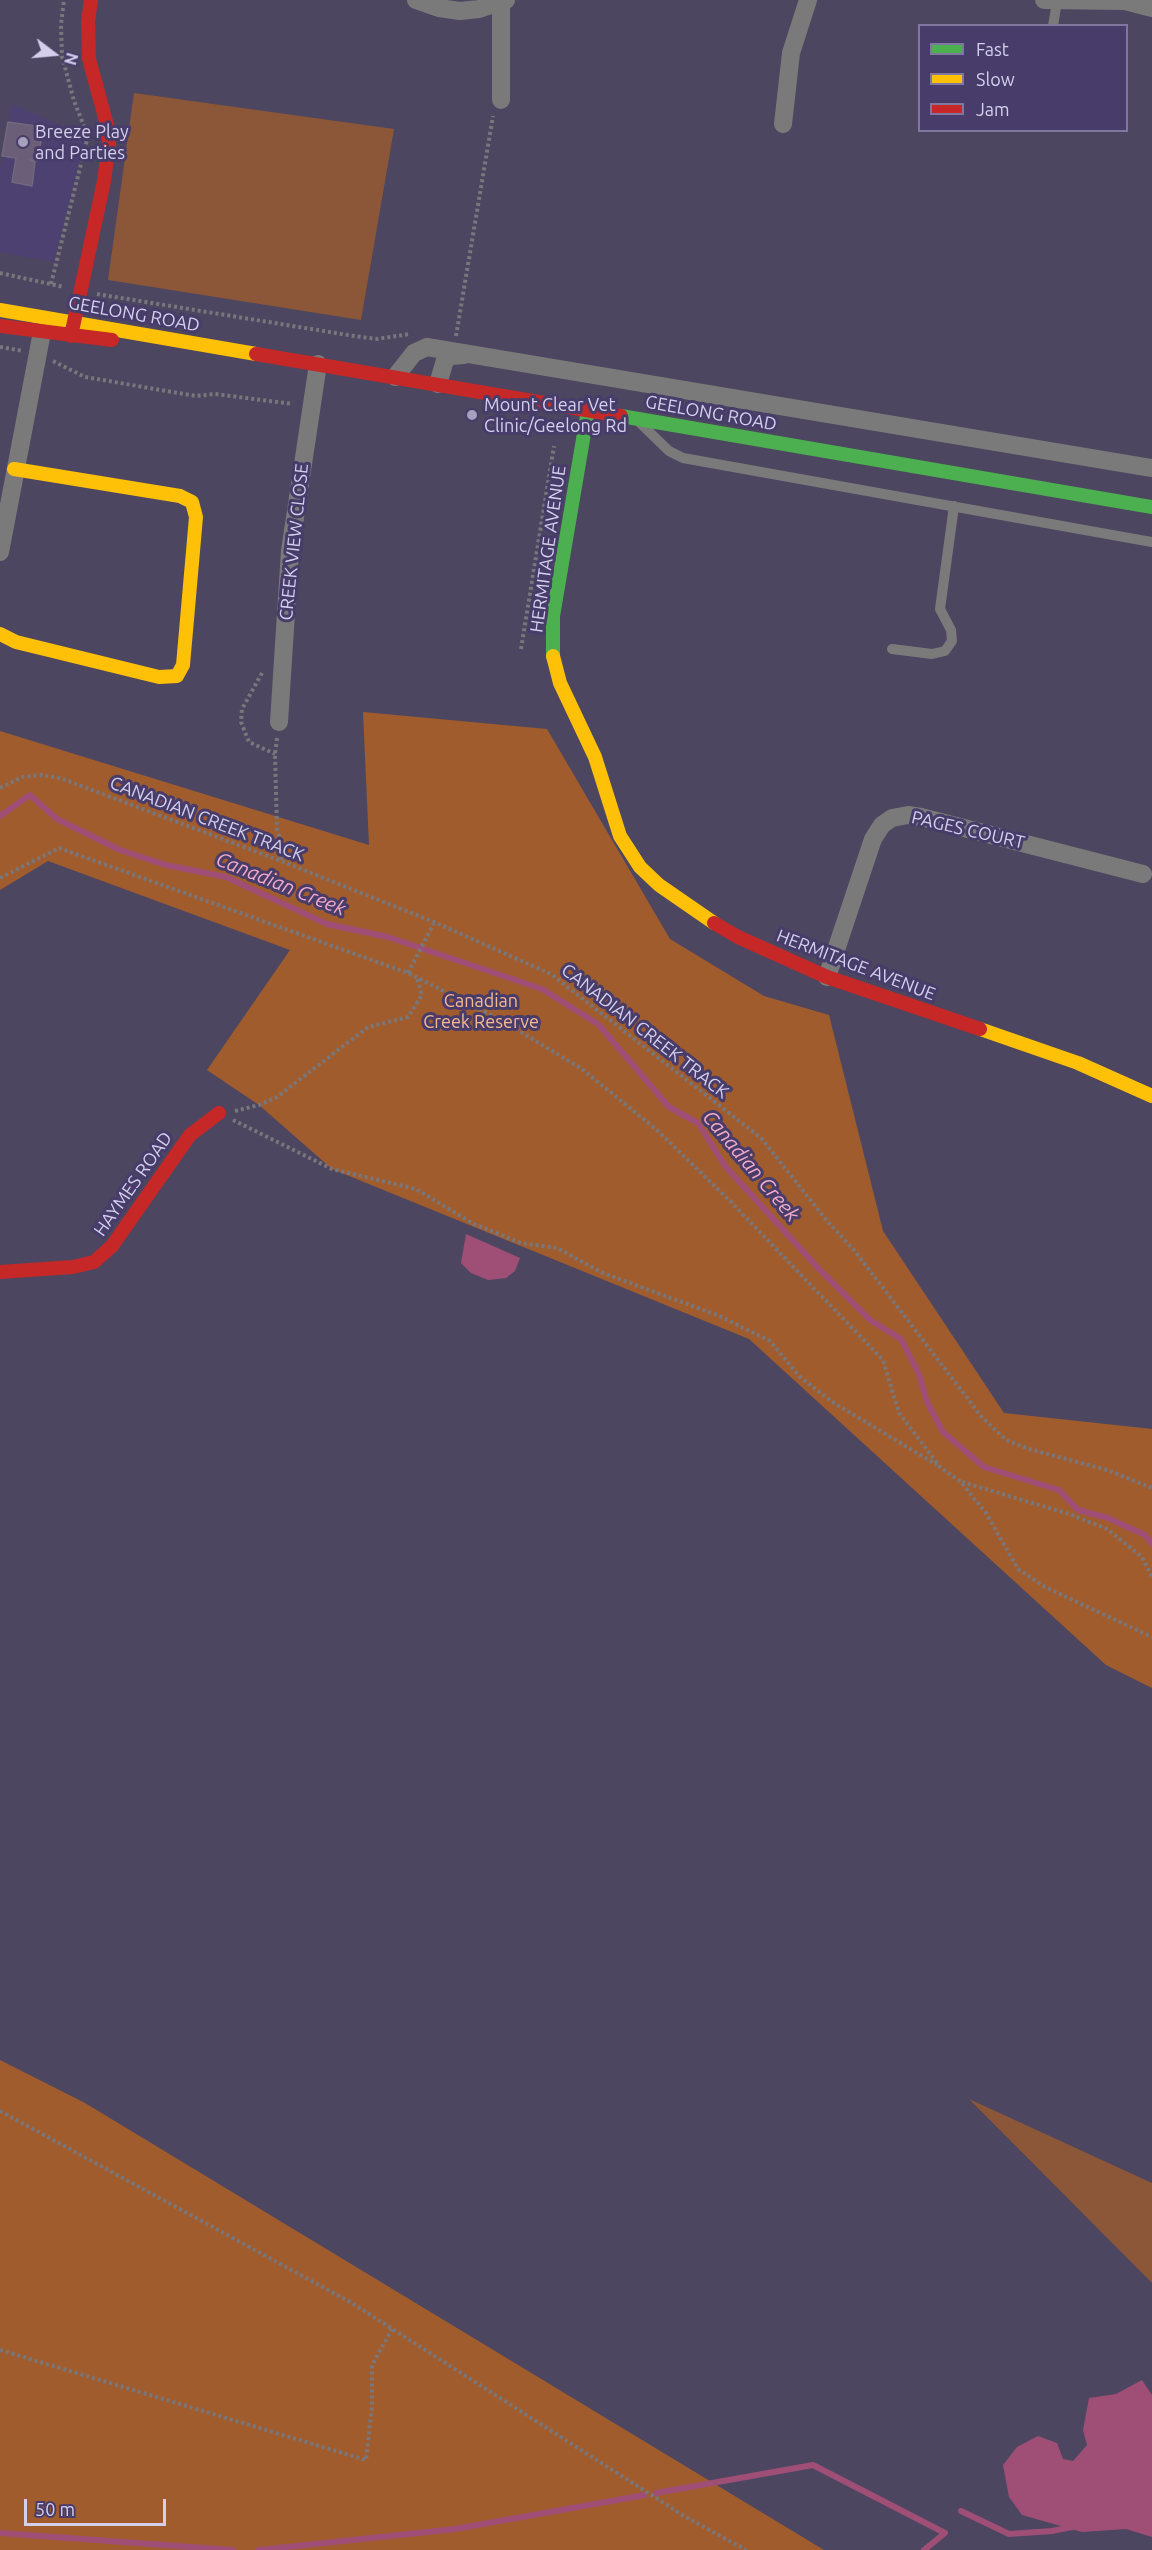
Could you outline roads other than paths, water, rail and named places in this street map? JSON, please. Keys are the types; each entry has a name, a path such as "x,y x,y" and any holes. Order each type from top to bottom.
{"street":[{"path":"73,329 104,181 109,143 107,125 89,59 88,21 91,0"},
{"path":"416,0 432,7 453,10 470,10 503,1 501,100"},
{"path":"783,124 791,53 808,0"},
{"path":"1050,1 1125,1 1152,8"},
{"name":"GEELONG ROAD","path":"0,310 44,325"},
{"path":"0,552 14,469 44,325"},
{"name":"GEELONG ROAD","path":"0,326 44,325 263,354 1152,507"},
{"path":"395,377 414,353 422,348 452,341 477,356"},
{"path":"438,384 446,358 455,355 477,356 1152,468"},
{"name":"CREEK VIEW CLOSE","path":"279,722 290,551 318,364"},
{"name":"HERMITAGE AVENUE","path":"588,410 554,616 552,647 560,683 596,757 620,836 646,873 693,911 748,942 827,977 1078,1063 1152,1096"},
{"path":"0,634 15,642 159,677 177,676 183,665 196,517 192,502 180,496 14,469"},
{"name":"PAGES COURT","path":"827,977 873,839 885,821 896,817 908,815 921,817 1143,874"},
{"name":"HAYMES ROAD","path":"0,1272 73,1267 94,1262 112,1246 190,1135 219,1113"}],"lane":[{"path":"1050,1 1053,24"},
{"path":"635,418 672,453 694,460 1152,542"},
{"path":"892,649 932,654 945,651 952,641 951,630 940,609 954,506"}],"waterway":[{"name":"Canadian Creek","path":"0,816 30,795 57,819 120,850 166,865 226,877 327,924 388,937 542,989 598,1024 669,1107 698,1123 725,1166 819,1269 870,1320 901,1339 919,1374 927,1402 943,1432 984,1467 1059,1490 1078,1510 1108,1518 1145,1535 1152,1544"},
{"path":"656,2493 813,2465 945,2533 924,2550"},
{"path":"259,2550 455,2529 645,2495"},
{"path":"961,2511 1009,2534 1052,2531 1077,2526"},
{"path":"0,2533 233,2550"}],"place":[{"name":"Breeze Play and Parties","path":"23,142"},
{"name":"Mount Clear Vet Clinic/Geelong Rd","path":"472,415"}],"park label":[{"name":"Canadian Creek Reserve","path":"481,1011"}]}
